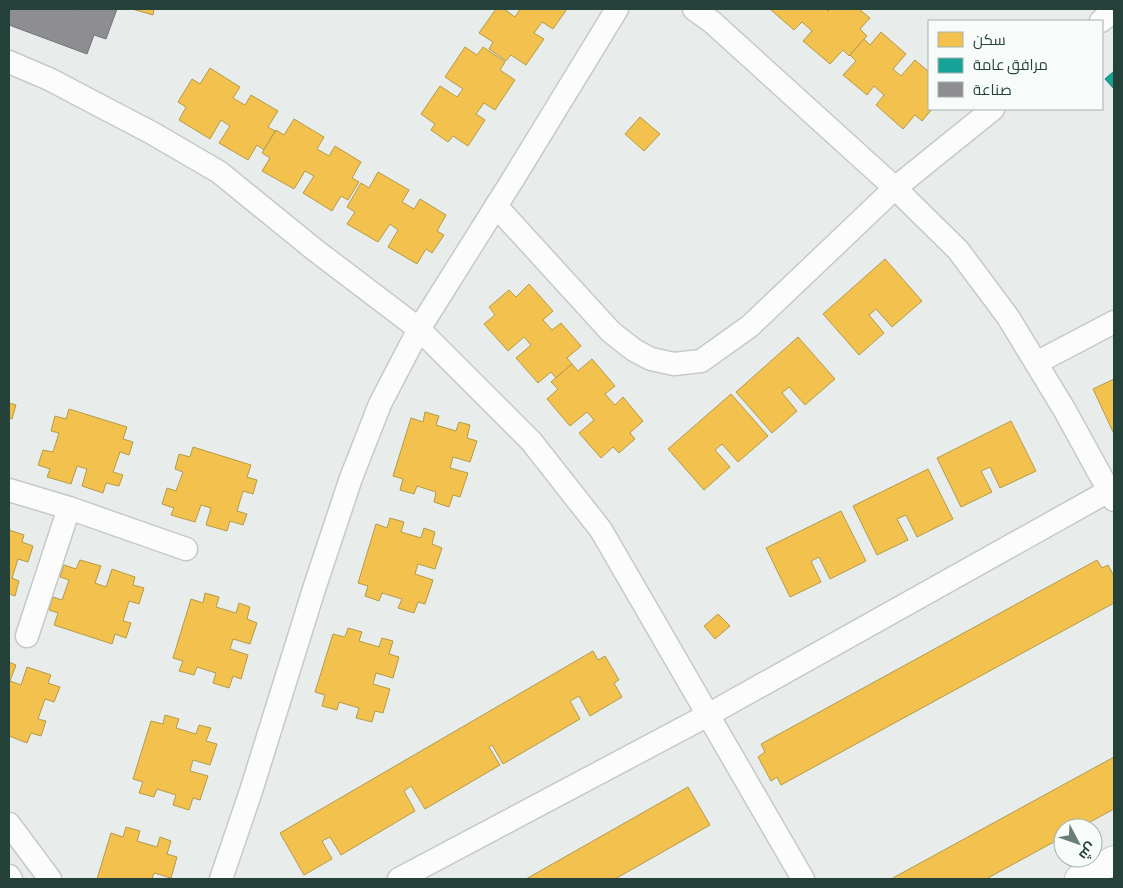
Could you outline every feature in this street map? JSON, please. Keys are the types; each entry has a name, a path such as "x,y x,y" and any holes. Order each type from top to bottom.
{"main road":[{"path":"1079,879 1114,860"}],"street":[{"path":"221,879 351,478 380,404 419,329 617,9"},
{"path":"399,879 708,715 1112,493 1008,317 958,250 895,188 712,22 694,9"},
{"path":"1102,20 1114,11"},
{"path":"9,62 49,79 152,133 219,172 315,250 419,329 530,441 601,530 803,879"},
{"path":"496,206 611,332 634,350 651,359 674,364 701,361 750,326 895,188 992,110"},
{"path":"1036,363 1114,322"},
{"path":"9,490 69,508 186,549"},
{"path":"27,636 69,508"},
{"path":"9,824 50,879"}],"building: سكن":[{"path":"132,9 154,9 153,15"},
{"path":"496,9 504,9 515,17 520,9 567,9 553,29 542,22 534,33 544,39 526,65 511,55 506,61 489,49 493,42 479,33"},
{"path":"772,9 826,9 828,11 830,9 859,9 870,18 860,29 867,36 849,56 843,50 830,64 803,41 812,31 802,22 794,30"},
{"path":"881,32 906,54 893,69 901,76 915,60 928,71 928,110 931,110 922,121 915,115 903,129 876,105 884,95 874,86 867,95 843,75 856,61 850,55 864,39 870,45"},
{"path":"465,47 477,55 483,47 505,62 500,70 515,80 495,110 484,103 476,114 485,120 468,146 453,136 448,142 431,130 435,124 421,114 440,86 457,97 463,89 445,77"},
{"path":"210,68 240,87 233,98 245,105 251,95 278,111 268,127 275,131 264,150 257,145 248,160 219,143 230,126 221,120 210,139 179,120 186,107 178,102 192,79 200,84"},
{"path":"640,117 660,134 644,151 625,134"},
{"path":"294,119 324,137 317,149 329,156 335,146 361,162 352,178 359,182 348,200 341,196 332,211 303,193 314,176 305,171 294,189 262,171 270,158 262,153 276,130 284,135"},
{"path":"378,172 409,190 402,202 414,209 420,199 446,215 437,231 444,235 432,253 426,249 417,264 388,247 398,230 390,224 378,242 347,224 355,212 347,207 361,183 369,188"},
{"path":"885,259 922,301 892,327 876,309 869,315 884,333 859,355 823,314"},
{"path":"529,284 553,311 543,320 552,330 561,323 581,346 567,358 572,364 556,378 551,372 538,383 516,358 531,345 524,337 508,351 484,324 495,315 489,307 509,290 516,297"},
{"path":"798,337 835,379 805,405 789,387 782,393 797,411 772,433 736,392"},
{"path":"592,359 615,386 605,394 615,405 623,397 643,421 630,433 635,439 619,453 613,447 601,458 579,433 594,420 587,412 570,426 547,399 558,389 551,382 572,364 578,371"},
{"path":"1114,379 1114,434 1093,389"},
{"path":"731,394 768,436 738,462 722,444 715,450 730,467 704,490 668,449"},
{"path":"9,403 16,405 12,419 9,418"},
{"path":"69,409 127,427 123,439 133,442 129,455 120,452 113,472 123,475 119,486 106,483 103,493 82,486 87,469 77,466 71,484 47,477 50,469 38,465 43,450 53,452 59,433 51,431 55,416 66,419"},
{"path":"425,412 439,416 436,425 456,431 459,422 470,425 467,438 477,441 470,462 453,457 450,468 468,473 460,497 453,495 449,507 434,502 436,492 417,486 414,494 400,490 403,479 393,476 411,418 423,422"},
{"path":"1011,421 1036,471 1000,488 990,467 981,471 992,492 961,507 937,458"},
{"path":"193,447 251,465 247,477 257,480 253,494 243,491 237,511 247,514 243,525 230,521 227,531 206,525 211,508 201,505 195,522 171,515 174,508 162,504 167,488 176,491 183,472 175,469 179,454 190,457"},
{"path":"928,469 953,519 917,537 906,515 897,519 908,540 877,555 853,506"},
{"path":"841,511 866,561 830,579 819,557 811,561 821,582 790,597 766,548"},
{"path":"390,518 404,522 401,532 421,538 424,528 435,532 432,544 442,548 435,569 418,564 415,574 433,580 425,604 418,602 414,613 398,608 402,599 382,593 379,601 365,596 368,586 358,583 376,524 387,528"},
{"path":"9,530 24,535 22,542 33,546 28,562 18,559 12,578 19,581 15,596 9,594"},
{"path":"80,560 101,566 95,583 106,587 112,569 135,577 133,585 144,588 139,604 129,601 123,621 131,623 126,638 115,634 112,644 54,625 58,613 49,610 53,597 62,600 69,580 60,577 64,565 76,569"},
{"path":"1097,560 1102,568 1108,565 1114,576 1114,603 781,785 777,777 771,781 758,757 765,752 761,744"},
{"path":"205,593 219,597 216,607 236,613 239,603 250,607 247,619 257,623 250,644 233,639 230,649 248,655 241,679 233,676 229,688 213,683 216,673 197,667 194,675 179,671 183,661 173,658 191,599 203,603"},
{"path":"718,614 730,626 715,639 704,626"},
{"path":"348,628 362,632 359,641 379,647 382,638 393,641 389,654 399,657 393,678 376,673 373,684 390,689 383,713 375,711 372,722 356,718 359,708 339,702 337,710 322,706 325,695 315,692 333,634 345,637"},
{"path":"593,651 598,660 605,656 619,680 614,683 622,697 590,716 579,696 570,701 580,719 503,764 492,745 489,747 500,765 425,809 411,786 404,791 415,811 341,855 330,837 322,841 332,859 304,875 280,833"},
{"path":"9,662 16,665 10,681 21,685 27,667 51,675 48,683 60,687 54,702 45,699 38,719 46,721 41,736 31,733 27,743 9,736"},
{"path":"165,715 179,719 176,728 196,734 199,725 211,728 206,741 217,744 210,765 193,760 190,771 208,776 200,800 193,798 189,810 173,805 176,795 157,789 154,797 139,793 143,782 133,779 151,721 163,724"},
{"path":"1114,757 1114,809 1097,818 1053,818 1053,842 986,879 891,879"},
{"path":"688,787 710,825 615,879 526,879"},
{"path":"126,827 140,831 137,841 157,847 160,837 171,841 167,854 177,857 171,878 154,873 152,879 97,879 111,833 123,837"}],"building: مرافق عامة":[{"path":"1114,71 1114,89 1105,79"}],"building: صناعة":[{"path":"9,9 117,9 106,39 94,35 87,54 9,25"}]}
